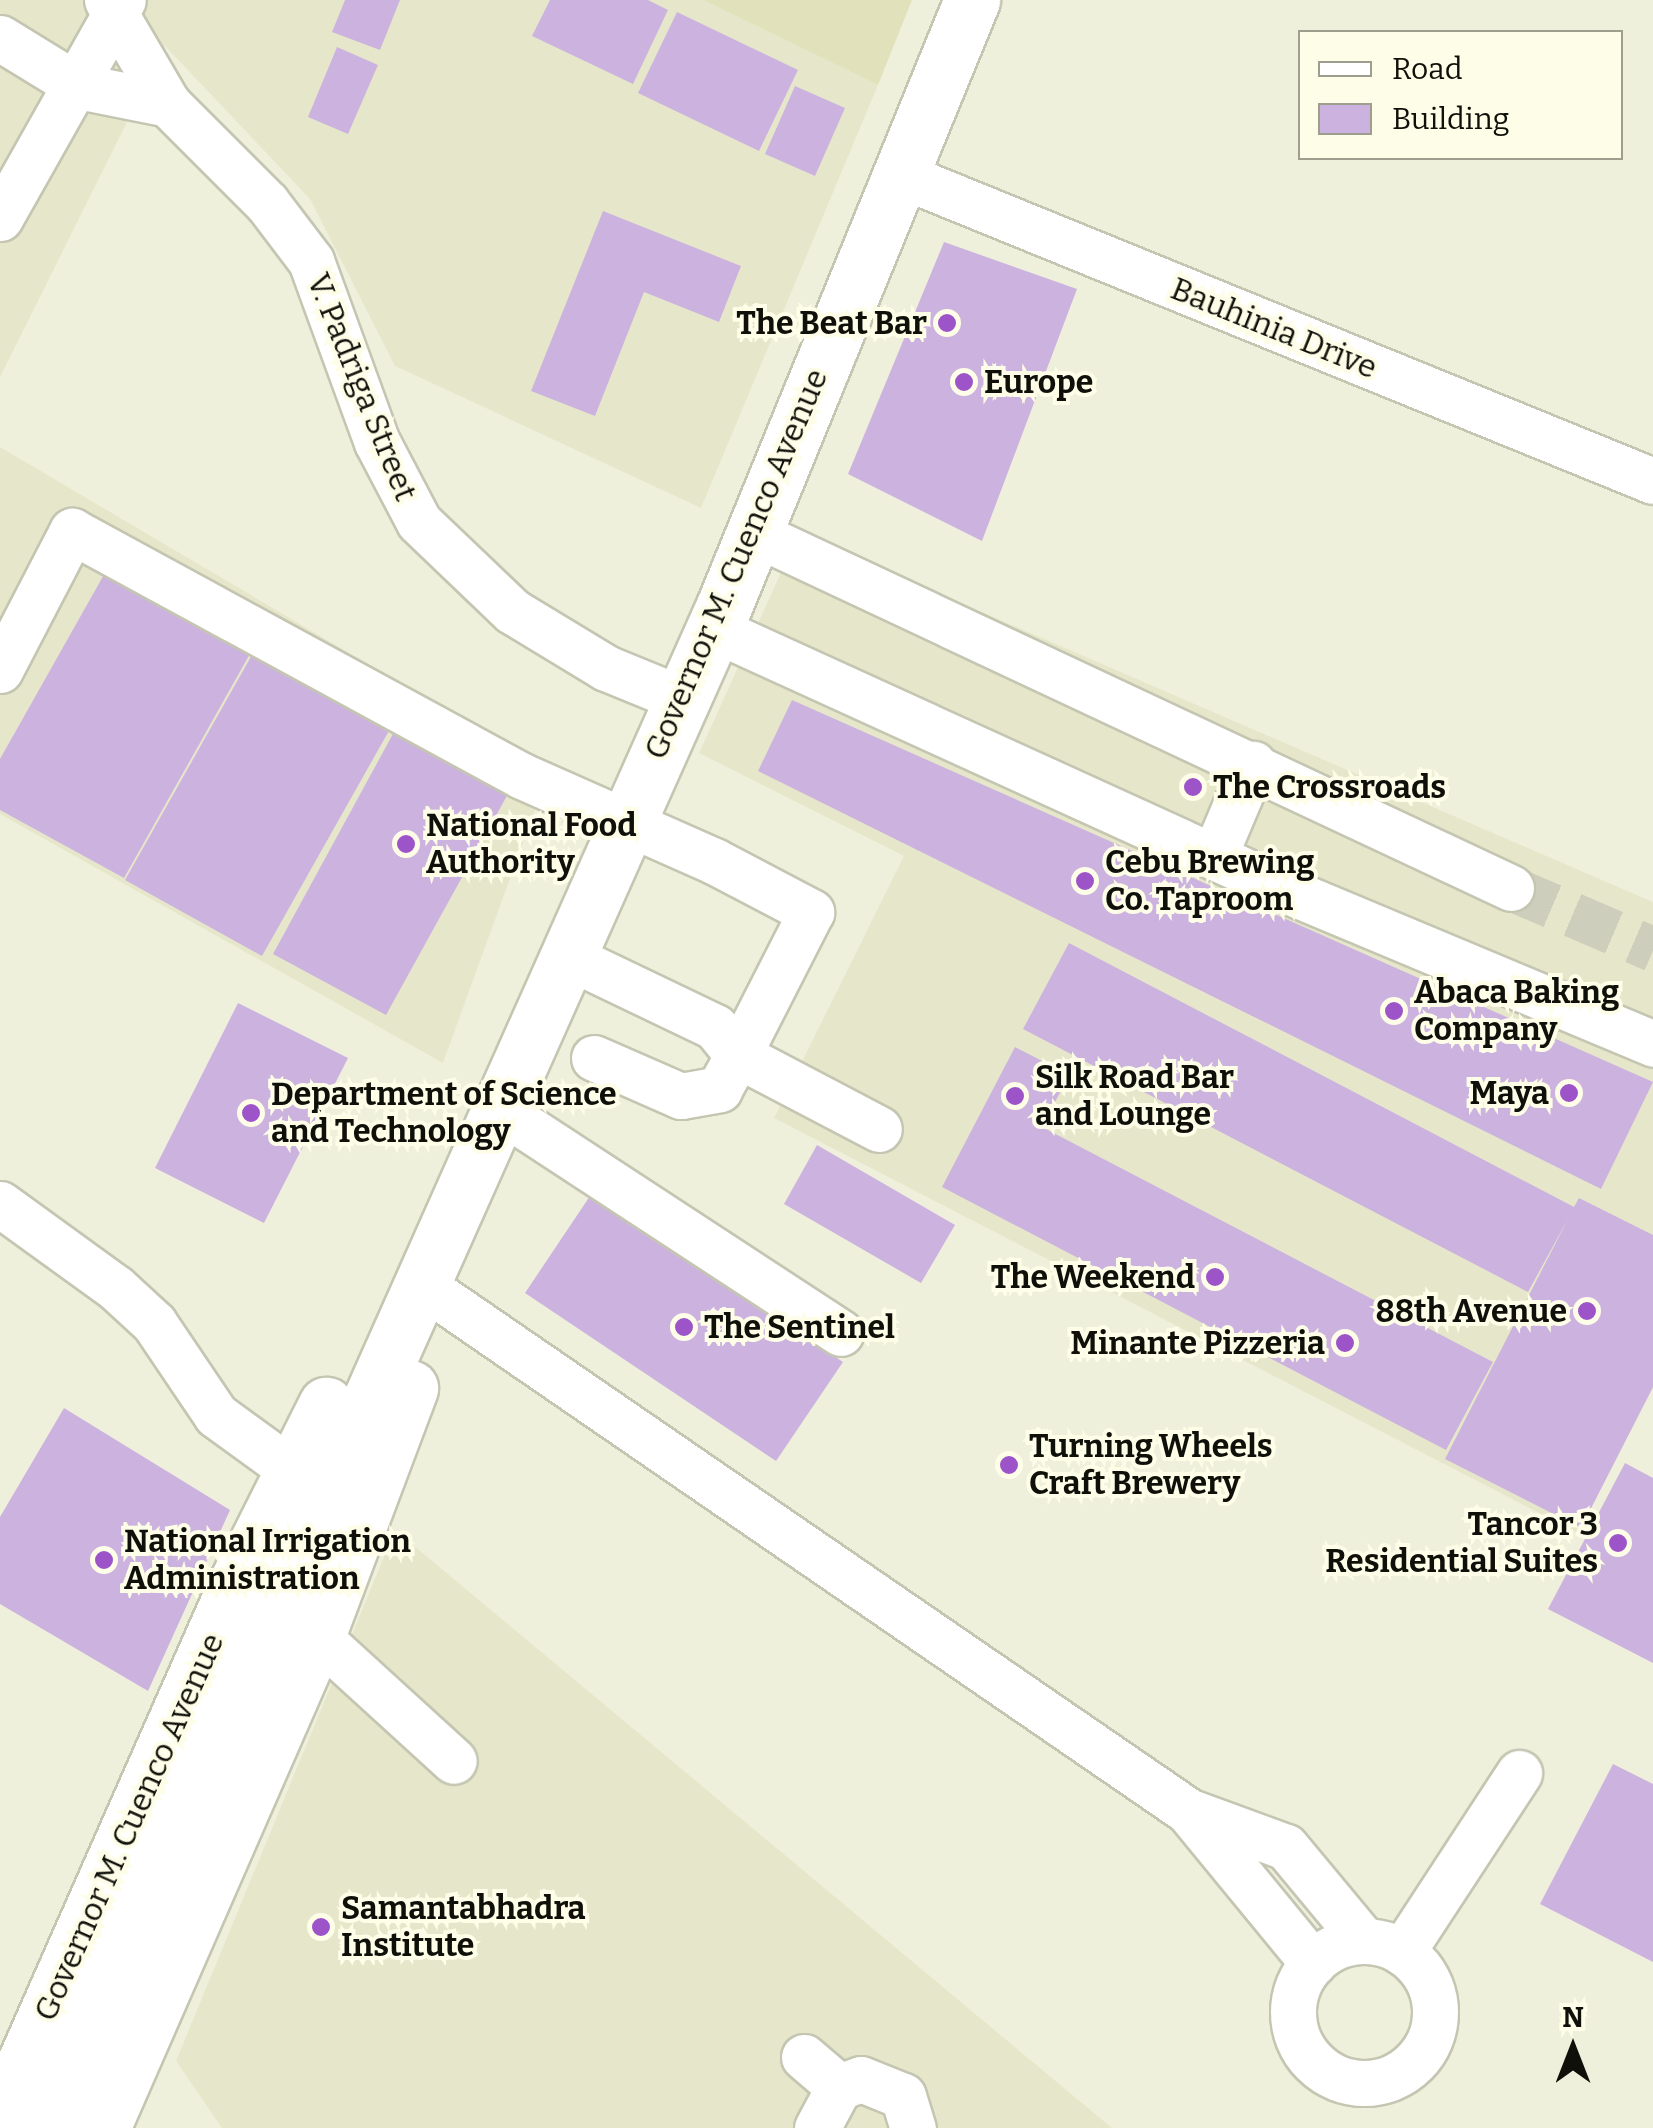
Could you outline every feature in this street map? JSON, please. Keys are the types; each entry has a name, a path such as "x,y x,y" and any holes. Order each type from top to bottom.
{"main road":[{"name":"Governor M. Cuenco Avenue","path":"102,2128 293,1627 497,1117 714,629 896,173 972,0"},
{"name":"Governor M. Cuenco Avenue","path":"293,1627 444,1300 490,1185 497,1117"},
{"name":"Governor M. Cuenco Avenue","path":"0,2119 293,1472 440,1164 497,1117"},
{"path":"46,2128 293,1627"}],"street":[{"path":"0,218 78,86 116,2"},
{"name":"V. Padriga Street","path":"116,2 168,104 268,203 310,261 377,442 418,522 512,611 606,668 682,699"},
{"path":"0,38 78,86 168,104"},
{"name":"Bauhinia Drive","path":"896,173 1653,481"},
{"path":"0,670 72,531 626,826 811,912 719,1090 681,1096 594,1058"},
{"path":"754,533 1254,764 1511,888"},
{"path":"714,629 1215,854 1653,1044"},
{"path":"1215,854 1254,764"},
{"path":"563,970 698,1050 738,1056 880,1129"},
{"path":"497,1117 842,1333"},
{"path":"0,1204 116,1288 154,1323 216,1415 293,1472"},
{"path":"444,1300 1188,1811 1286,1847 1383,1946 1435,2001 1430,2042 1402,2072 1362,2083 1324,2070 1298,2039 1294,1998 1313,1963 1383,1946 1519,1773"},
{"path":"293,1627 454,1760"},
{"path":"1188,1811 1313,1963"},
{"path":"804,2057 838,2086 884,2083 903,2096 914,2128"},
{"path":"817,2128 838,2086"}],"shaded area":[{"path":"0,0 703,0 878,85 701,508 395,366 310,199 165,46 0,377"},
{"path":"703,0 912,0 878,85"},
{"path":"0,447 549,771 443,1063 0,814"},
{"path":"799,533 1653,902 1653,1388 1578,1533 774,1118 904,856 699,753"},
{"path":"395,1530 1112,2128 222,2128 176,2061"}],"building":[{"path":"345,0 400,0 380,50 332,32"},
{"path":"550,0 648,0 668,10 633,84 532,36"},
{"path":"677,12 798,70 759,151 638,93"},
{"path":"337,47 378,65 348,134 308,117"},
{"path":"795,86 845,108 815,176 765,154"},
{"path":"603,211 741,266 719,322 644,292 595,416 531,391"},
{"name":"Europe","path":"944,242 1077,289 982,541 848,474"},
{"path":"106,571 251,652 124,878 0,810 0,759"},
{"path":"253,653 390,729 262,956 125,880"},
{"path":"792,700 1653,1082 1601,1189 758,771"},
{"name":"National Food Authority","path":"400,721 514,783 386,1015 273,954"},
{"path":"1069,943 1574,1207 1579,1198 1653,1235 1653,1387 1581,1528 1445,1459 1568,1219 1528,1292 1023,1029"},
{"name":"Department of Science and Technology","path":"238,1003 348,1058 264,1223 155,1168"},
{"path":"1015,1047 1069,1075 1042,1127 1493,1362 1446,1450 942,1187"},
{"path":"817,1145 955,1225 921,1283 784,1204"},
{"name":"The Sentinel","path":"592,1193 843,1362 776,1461 525,1293"},
{"name":"National Irrigation Administration","path":"64,1408 230,1510 148,1691 0,1604 0,1517"},
{"name":"Tancor 3 Residential Suites","path":"1625,1463 1653,1478 1653,1663 1548,1609"},
{"path":"1613,1764 1653,1784 1653,1962 1540,1904"}],"tunnel":[{"path":"1511,888 1653,949"}],"place":[{"name":"The Beat Bar","path":"947,323"},
{"name":"Europe","path":"964,382"},
{"name":"The Crossroads","path":"1193,787"},
{"name":"National Food Authority","path":"406,844"},
{"name":"Cebu Brewing Co. Taproom","path":"1085,881"},
{"name":"Abaca Baking Company","path":"1394,1011"},
{"name":"Maya","path":"1569,1093"},
{"name":"Silk Road Bar and Lounge","path":"1015,1096"},
{"name":"Department of Science and Technology","path":"251,1113"},
{"name":"The Weekend","path":"1215,1277"},
{"name":"88th Avenue","path":"1587,1311"},
{"name":"The Sentinel","path":"684,1327"},
{"name":"Minante Pizzeria","path":"1345,1343"},
{"name":"Turning Wheels Craft Brewery","path":"1009,1465"},
{"name":"Tancor 3 Residential Suites","path":"1618,1543"},
{"name":"National Irrigation Administration","path":"104,1560"},
{"name":"Samantabhadra Institute","path":"321,1927"}]}
